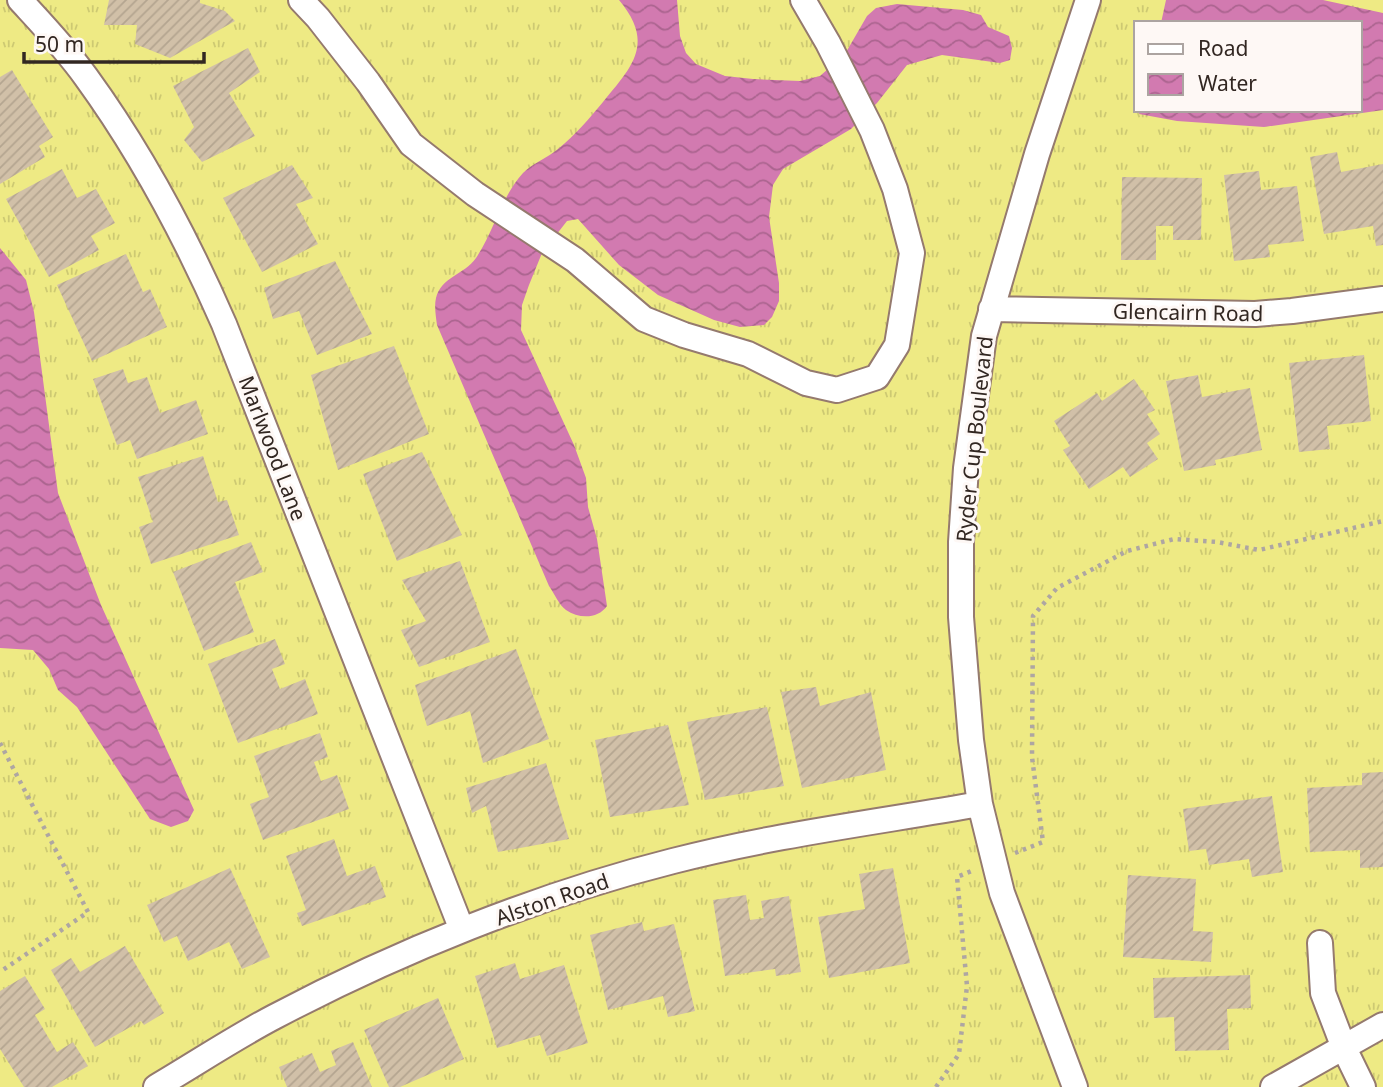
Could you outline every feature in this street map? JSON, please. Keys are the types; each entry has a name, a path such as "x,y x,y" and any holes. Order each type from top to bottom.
{"street":[{"name":"Marlwood Lane","path":"20,0 86,76 143,161 193,252 224,324 463,930"},
{"path":"301,0 368,82 411,144 475,194 575,260 644,319 684,335 748,354 806,383 837,390 877,377 897,345 912,253 895,188 872,130 803,0"},
{"name":"Ryder Cup Boulevard","path":"1075,1087 1002,892 980,804 971,740 961,617 961,542 966,468 984,336 1037,154 1088,0"},
{"name":"Glencairn Road","path":"991,309 1255,314 1292,312 1383,299"},
{"name":"Alston Road","path":"156,1087 272,1018 348,979 463,930 591,884 673,861 770,841 980,804"},
{"path":"1320,943 1324,993 1344,1048 1363,1087"},
{"path":"1273,1087 1383,1024"}],"path":[{"path":"936,1087 959,1054 967,986 957,877 1043,842 1032,757 1033,616 1057,588 1127,551 1174,538 1217,542 1259,551 1383,521"},
{"path":"0,743 88,912 0,972"}],"green space":[{"path":"0,0 1383,0 1383,1087 0,1087"}],"water":[{"path":"619,0 677,0 680,36 686,53 696,64 725,76 800,81 820,76 845,54 867,16 876,8 897,4 963,10 981,15 988,27 1009,36 1012,48 1010,60 1000,63 942,55 907,65 877,103 851,129 783,169 773,185 769,217 779,283 779,301 772,317 764,325 740,327 714,320 658,295 619,265 578,219 567,221 542,253 522,305 521,330 574,445 586,478 588,507 597,539 607,606 594,615 582,616 563,608 549,586 437,325 435,304 443,285 476,258 515,182 531,166 558,149 576,132 631,65 638,42 636,29"},
{"path":"1166,0 1323,0 1383,13 1383,110 1264,127 1177,121 1139,114 1362,112 1362,21 1161,21"},
{"path":"0,248 26,280 34,312 58,493 101,605 194,810 188,821 171,827 150,819 77,707 58,690 49,669 33,650 0,648"}],"building":[{"path":"109,0 200,0 200,3 225,11 235,21 170,58 135,44 137,25 104,25"},
{"path":"248,48 260,72 229,93 255,136 202,162 184,140 194,127 173,86"},
{"path":"12,70 53,137 39,146 45,157 0,184 0,77"},
{"path":"1337,152 1341,172 1383,164 1383,245 1376,246 1373,226 1324,234 1310,157"},
{"path":"292,165 313,198 296,204 318,244 262,272 223,198"},
{"path":"62,169 77,198 96,189 115,223 91,236 99,250 49,277 6,199"},
{"path":"1259,171 1261,190 1297,186 1304,241 1268,245 1270,257 1234,261 1224,175"},
{"path":"1122,177 1202,178 1201,240 1173,240 1173,226 1156,226 1156,260 1121,260"},
{"path":"126,254 143,292 150,289 167,327 92,361 57,285"},
{"path":"335,261 372,334 317,355 299,311 273,319 264,288"},
{"path":"394,346 429,434 338,470 311,375"},
{"path":"1364,355 1371,421 1327,426 1330,449 1299,452 1289,363"},
{"path":"123,369 128,383 147,377 160,413 196,400 208,434 137,459 130,440 117,445 93,379"},
{"path":"1198,375 1202,397 1250,388 1262,450 1215,460 1216,465 1184,471 1166,381"},
{"path":"1134,379 1155,410 1147,414 1160,434 1147,443 1158,459 1130,477 1123,467 1089,489 1063,450 1070,446 1054,421 1097,393 1102,401"},
{"path":"422,452 462,535 397,561 363,474"},
{"path":"203,456 218,502 227,500 239,535 151,564 139,527 153,522 138,477"},
{"path":"251,542 263,572 235,582 254,632 204,651 173,572"},
{"path":"460,561 490,642 419,667 401,630 426,621 402,580"},
{"path":"275,639 285,664 272,669 280,689 305,679 318,714 238,743 208,664"},
{"path":"516,649 549,739 483,763 470,711 427,726 415,685"},
{"path":"816,687 820,706 871,692 886,770 802,788 781,692"},
{"path":"767,707 784,786 705,800 687,722"},
{"path":"668,725 689,805 610,817 595,740"},
{"path":"320,733 328,757 314,762 321,781 337,775 349,809 263,840 250,804 269,797 254,756"},
{"path":"546,763 569,839 498,852 486,806 472,813 466,788"},
{"path":"1383,772 1383,867 1360,868 1360,850 1310,852 1307,788 1362,785 1362,773"},
{"path":"1272,796 1283,872 1252,877 1249,859 1209,865 1206,849 1189,851 1183,809"},
{"path":"334,839 347,876 375,866 386,897 302,926 297,913 306,910 286,856"},
{"path":"230,868 270,957 242,969 229,942 188,961 177,936 164,942 147,905"},
{"path":"893,868 910,963 829,978 818,917 865,909 859,874"},
{"path":"1128,875 1196,879 1193,931 1213,932 1211,962 1123,957"},
{"path":"746,895 750,920 764,918 761,901 789,896 801,972 776,976 775,969 725,976 713,900"},
{"path":"642,922 644,931 674,924 695,1011 668,1017 663,996 608,1010 590,935"},
{"path":"125,946 164,1013 144,1025 141,1021 95,1047 51,970 71,958 80,972"},
{"path":"515,963 520,979 564,965 588,1043 547,1056 540,1035 497,1048 475,976"},
{"path":"1250,975 1251,1008 1227,1009 1229,1050 1175,1051 1174,1017 1154,1018 1153,978"},
{"path":"25,976 45,1009 35,1015 57,1052 73,1042 88,1066 52,1087 24,1087 0,1049 0,991"},
{"path":"438,998 464,1059 400,1087 389,1087 364,1030"},
{"path":"353,1042 372,1087 287,1087 279,1067 312,1053 320,1072 336,1065 331,1051"}]}
